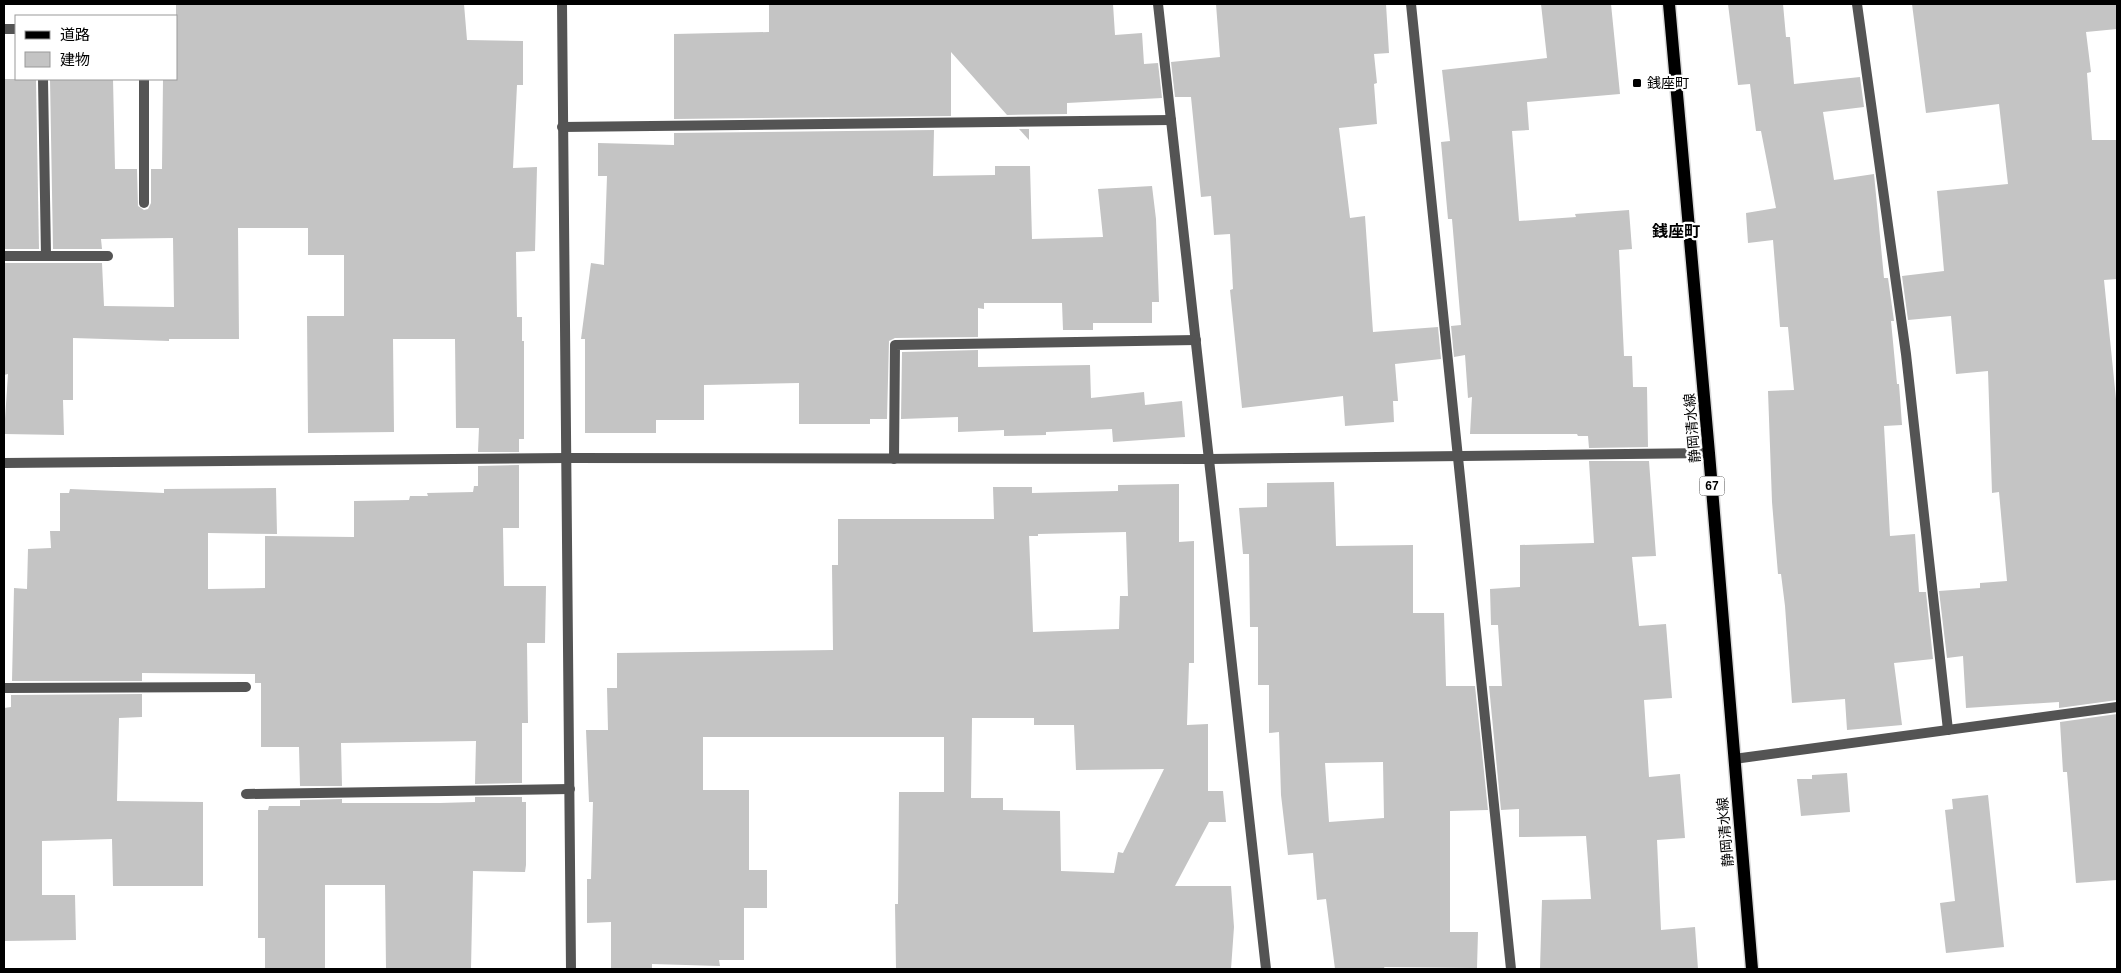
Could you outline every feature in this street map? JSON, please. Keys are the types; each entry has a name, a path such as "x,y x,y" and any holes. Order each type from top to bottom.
{"main road":[{"name":"静岡清水線","path":"1669,4 1752,969"}],"street":[{"path":"562,4 571,969"},
{"path":"1158,4 1266,969"},
{"path":"1411,4 1456,456 1511,969"},
{"path":"1858,4 1906,354 1948,730"},
{"path":"43,80 46,256"},
{"path":"144,80 144,203"},
{"path":"562,127 1171,120"},
{"path":"4,256 108,256"},
{"path":"894,459 895,345 1196,340"},
{"path":"4,463 567,458 1210,460 1709,453"},
{"path":"4,688 246,687"},
{"path":"1734,759 2117,707"},
{"path":"246,794 570,789"}],"building":[{"path":"176,4 464,4 467,40 523,41 523,85 517,85 513,168 537,167 535,251 516,252 517,317 522,317 522,341 524,341 524,439 519,439 519,452 478,452 479,428 456,428 455,339 393,339 394,432 308,433 307,316 344,316 344,255 308,255 308,228 238,228 239,339 169,339 169,341 73,338 73,400 63,400 64,435 4,434 8,374 4,375 4,263 102,263 104,306 174,307 173,238 101,239 102,249 53,249 50,80 113,80 115,169 137,169 138,206 144,210 148,209 151,203 151,169 162,169 163,80 178,80 178,15 176,15"},
{"path":"769,4 1113,4 1115,35 1142,33 1144,64 1158,63 1162,98 1067,103 1067,114 1007,115 951,52 951,116 674,119 674,34 769,32"},
{"path":"1216,4 1386,4 1389,53 1374,54 1377,83 1374,84 1377,124 1339,128 1350,218 1365,216 1373,332 1438,327 1441,359 1395,364 1398,401 1393,401 1394,422 1345,426 1343,396 1242,408 1230,290 1233,289 1230,234 1214,235 1211,196 1201,197 1191,97 1175,97 1171,62 1220,57"},
{"path":"1541,4 1611,4 1620,94 1527,102 1529,130 1512,131 1519,221 1576,217 1575,214 1629,210 1632,249 1619,250 1624,356 1632,356 1633,387 1647,387 1648,447 1589,448 1588,436 1578,436 1577,434 1470,434 1472,397 1468,398 1465,355 1454,357 1451,326 1461,325 1452,219 1448,219 1441,142 1450,141 1442,70 1547,58"},
{"path":"1728,4 1783,4 1786,37 1790,37 1794,84 1860,77 1864,107 1823,112 1834,180 1874,174 1884,278 1888,278 1894,321 1891,321 1902,425 1884,426 1890,536 1915,534 1919,592 1926,592 1933,659 1894,663 1902,725 1847,730 1845,699 1792,703 1785,606 1781,574 1778,574 1772,502 1768,391 1794,390 1788,327 1780,327 1773,240 1748,243 1746,213 1776,208 1761,131 1756,131 1750,84 1738,85"},
{"path":"1912,4 2117,4 2117,29 2086,32 2091,72 2087,73 2092,140 2117,140 2117,279 2104,280 2117,409 2117,700 2059,708 2059,702 1966,708 1963,656 1947,658 1939,591 1980,588 1980,583 2007,581 1999,492 1992,493 1988,371 1956,374 1951,316 1908,320 1902,276 1944,271 1937,191 2008,184 1999,104 1926,113"},
{"path":"4,79 36,80 39,249 4,249"},
{"path":"1019,129 1029,129 1029,140"},
{"path":"934,130 933,176 995,175 995,166 1030,166 1032,239 1103,237 1098,189 1152,186 1156,219 1159,302 1152,302 1152,323 1093,323 1093,330 1063,330 1062,303 984,303 984,309 978,308 978,337 895,338 889,341 887,419 870,419 870,424 799,424 799,383 704,385 704,420 656,420 656,433 585,433 585,339 581,339 591,263 604,265 607,176 598,176 598,143 674,145 674,133"},
{"path":"978,350 978,367 1090,365 1091,398 1144,392 1145,405 1182,401 1185,437 1113,442 1112,429 1046,432 1046,435 1004,436 1004,430 958,432 958,417 901,419 902,352"},
{"path":"1589,461 1649,461 1656,556 1632,557 1639,626 1666,624 1672,698 1644,700 1649,777 1680,774 1685,838 1657,840 1661,930 1695,927 1698,969 1540,969 1542,900 1591,899 1586,836 1519,837 1519,809 1501,810 1489,686 1502,686 1498,625 1491,625 1490,589 1520,587 1520,545 1594,543"},
{"path":"519,465 519,528 503,528 504,586 546,586 545,643 527,643 528,723 522,723 522,783 475,784 476,741 341,743 342,786 300,786 299,747 261,747 261,683 255,683 255,674 142,673 142,681 12,681 14,588 27,589 28,549 51,548 50,531 60,531 60,493 69,493 70,489 164,493 164,489 276,488 277,534 208,533 208,589 265,588 265,536 354,537 354,501 409,500 410,496 428,496 427,493 473,492 474,486 478,486 478,466"},
{"path":"1334,482 1336,546 1413,545 1413,613 1444,613 1446,686 1475,686 1488,810 1450,811 1450,932 1478,932 1477,968 1384,967 1385,969 1335,969 1326,899 1317,900 1313,853 1288,855 1281,795 1279,732 1269,733 1269,685 1258,685 1258,627 1250,627 1249,554 1243,554 1239,508 1267,507 1267,483","holes":["1383,762 1384,818 1329,822 1325,763"]},
{"path":"1179,484 1179,542 1194,541 1194,663 1189,663 1187,725 1208,724 1208,791 1223,791 1226,822 1209,822 1175,886 1231,886 1234,927 1231,969 896,969 895,904 898,904 899,792 944,792 944,737 703,737 703,790 749,790 749,870 767,870 767,908 744,908 744,960 719,960 720,966 652,964 652,969 611,969 611,922 587,923 587,879 591,879 593,802 589,802 586,730 608,730 607,688 617,688 617,653 833,650 832,565 838,565 838,519 994,519 993,487 1032,487 1032,493 1118,491 1118,485","holes":["1126,532 1128,596 1120,596 1119,629 1033,632 1029,536 1038,536 1038,534","972,718 1034,718 1034,725 1074,725 1076,770 1164,769 1123,853 1118,852 1114,873 1061,871 1060,811 1003,810 1003,798 971,798"]},
{"path":"142,694 142,717 119,718 117,801 203,802 203,886 113,886 112,839 42,841 42,895 75,895 76,940 4,941 4,708 11,707 11,695"},
{"path":"2117,714 2117,880 2076,883 2067,772 2063,772 2060,722"},
{"path":"1847,773 1850,812 1801,816 1797,779 1812,779 1812,775"},
{"path":"1988,795 2004,947 1946,953 1940,903 1955,901 1945,810 1953,809 1952,799"},
{"path":"475,797 522,797 522,802 526,802 526,865 525,872 473,871 471,969 386,969 385,885 325,885 325,969 265,969 265,938 258,938 258,810 268,810 269,806 300,806 300,800 342,799 342,803 440,803 475,802"}],"place":[{"name":"銭座町","path":"1637,83"}],"district":[{"name":"銭座町","path":"1676,231"}]}
